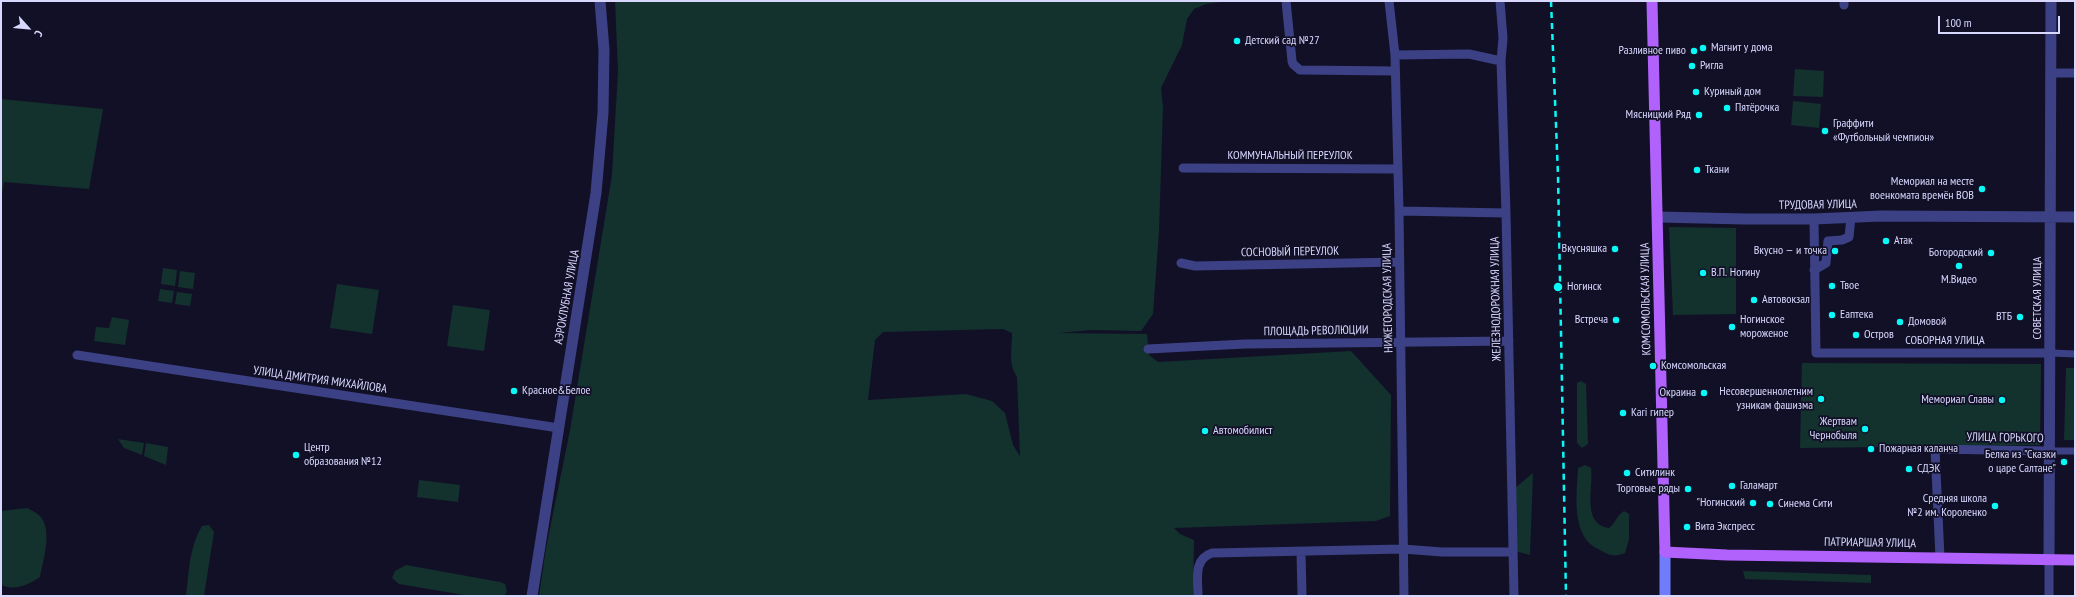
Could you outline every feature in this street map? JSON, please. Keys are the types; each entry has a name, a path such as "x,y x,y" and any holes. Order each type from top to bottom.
{"main road":[{"name":"КОМСОМОЛЬСКАЯ УЛИЦА","path":"1652,1 1658,217 1665,596"},
{"name":"ПАТРИАРШАЯ УЛИЦА","path":"1664,552 1727,555 2075,560"}],"street":[{"name":"АЭРОКЛУБНАЯ УЛИЦА","path":"532,596 596,193 603,113 604,50 600,1"},
{"path":"1286,1 1292,61 1296,68 1304,72 1395,71"},
{"name":"НИЖЕГОРОДСКАЯ УЛИЦА","path":"1389,1 1395,55 1398,169 1404,596"},
{"name":"ЖЕЛЕЗНОДОРОЖНАЯ УЛИЦА","path":"1500,1 1503,38 1501,61 1506,213 1514,596"},
{"name":"СОВЕТСКАЯ УЛИЦА","path":"2049,596 2051,1"},
{"path":"1395,55 1469,54 1501,61"},
{"path":"2051,73 2075,73"},
{"name":"КОММУНАЛЬНЫЙ ПЕРЕУЛОК","path":"1183,168 1398,169"},
{"path":"1399,211 1506,213"},
{"name":"ТРУДОВАЯ УЛИЦА","path":"1658,217 1814,219 1851,217 2075,217"},
{"path":"1814,270 1826,263 1828,241 1849,237 1851,217"},
{"path":"1814,219 1814,270"},
{"name":"СОСНОВЫЙ ПЕРЕУЛОК","path":"1181,263 1195,266 1399,262"},
{"name":"СОБОРНАЯ УЛИЦА","path":"1814,270 1816,353 2075,354"},
{"name":"ПЛОЩАДЬ РЕВОЛЮЦИИ","path":"1148,349 1246,344 1509,341"},
{"name":"УЛИЦА ДМИТРИЯ МИХАЙЛОВА","path":"78,355 559,428"},
{"name":"УЛИЦА ГОРЬКОГО","path":"1940,558 1935,449 2075,451"},
{"path":"1198,596 1198,571 1202,559 1212,553 1403,549 1455,552 1513,552"},
{"path":"1301,552 1302,596"}],"green space":[{"path":"615,1 1228,1 1206,4 1194,9 1187,19 1182,45 1161,88 1163,107 1159,231 1153,314 1141,331 1092,330 1060,333 1147,334 1149,355 1158,362 1351,351 1391,395 1390,516 1376,521 1174,528 1180,534 1194,540 1193,596 539,596 546,548 570,430 612,175 618,71","holes":["1003,329 1012,333 1011,361 1017,377 1020,456 1013,445 1005,413 992,401 966,394 868,400 875,340 883,332"]},
{"path":"1795,69 1824,71 1823,97 1793,96"},
{"path":"1,99 103,109 89,189 4,182 1,200"},
{"path":"1793,101 1821,104 1819,128 1791,125"},
{"path":"1669,227 1736,228 1736,314 1673,315"},
{"path":"163,268 177,270 175,286 161,284"},
{"path":"180,271 195,273 193,289 178,287"},
{"path":"337,284 379,290 372,334 330,328"},
{"path":"160,289 174,291 172,303 158,301"},
{"path":"177,292 192,294 190,306 175,304"},
{"path":"453,305 490,310 484,351 447,346"},
{"path":"112,317 129,320 125,345 94,341 96,327 109,328"},
{"path":"1802,363 2041,364 2040,445 1800,448"},
{"path":"2066,368 2075,368 2075,440 2064,440"},
{"path":"1581,381 1586,384 1588,444 1582,448 1577,443 1577,383"},
{"path":"118,439 144,443 142,455 124,448"},
{"path":"146,443 168,447 166,465 144,456"},
{"path":"1585,465 1591,468 1591,504 1595,520 1600,525 1609,528 1624,511 1629,514 1629,539 1625,553 1619,555 1606,554 1591,545 1584,536 1578,517 1577,497 1578,468"},
{"path":"1533,473 1530,555 1515,551 1515,488"},
{"path":"419,480 460,485 458,502 417,497"},
{"path":"27,508 40,516 46,529 47,537 45,554 40,577 21,586 6,587 1,585 1,511"},
{"path":"209,525 214,532 204,596 186,596 190,560 194,543 202,526"},
{"path":"406,565 500,582 505,584 507,592 504,596 470,596 399,584 392,578 395,571"},
{"path":"1743,571 1871,575 1871,583 1745,579"}],"railway":[{"path":"1551,1 1558,175 1566,596"}],"place":[{"name":"Детский сад №27","path":"1237,41"},
{"name":"Магнит у дома","path":"1703,48"},
{"name":"Разливное пиво","path":"1694,51"},
{"name":"Ригла","path":"1692,66"},
{"name":"Куриный дом","path":"1696,92"},
{"name":"Пятёрочка","path":"1727,108"},
{"name":"Мясницкий Ряд","path":"1699,115"},
{"name":"Граффити «Футбольный чемпион»","path":"1825,131"},
{"name":"Ткани","path":"1697,170"},
{"name":"Мемориал на месте военкомата времён ВОВ","path":"1982,189"},
{"name":"Атак","path":"1886,241"},
{"name":"Вкусняшка","path":"1615,249"},
{"name":"Вкусно — и точка","path":"1835,251"},
{"name":"Богородский","path":"1991,253"},
{"name":"М.Видео","path":"1959,266"},
{"name":"В.П. Ногину","path":"1703,273"},
{"name":"Твое","path":"1832,286"},
{"name":"Ногинск","path":"1558,287"},
{"name":"Автовокзал","path":"1754,300"},
{"name":"Еаптека","path":"1832,315"},
{"name":"ВТБ","path":"2020,317"},
{"name":"Встреча","path":"1616,320"},
{"name":"Домовой","path":"1900,322"},
{"name":"Ногинское мороженое","path":"1732,327"},
{"name":"Остров","path":"1856,335"},
{"name":"Комсомольская","path":"1653,366"},
{"name":"Красное&Белое","path":"514,391"},
{"name":"Окраина","path":"1704,393"},
{"name":"Несовершеннолетним узникам фашизма","path":"1821,399"},
{"name":"Мемориал Славы","path":"2002,400"},
{"name":"Kari гипер","path":"1623,413"},
{"name":"Жертвам Чернобыля","path":"1865,429"},
{"name":"Автомобилист","path":"1205,431"},
{"name":"Пожарная каланча","path":"1871,449"},
{"name":"Центр образования №12","path":"296,455"},
{"name":"Белка из \"Сказки о царе Салтане\"","path":"2064,462"},
{"name":"СДЭК","path":"1909,469"},
{"name":"Ситилинк","path":"1627,473"},
{"name":"Галамарт","path":"1732,486"},
{"name":"Торговые ряды","path":"1688,489"},
{"name":"\"Ногинский","path":"1753,503"},
{"name":"Синема Сити","path":"1770,504"},
{"name":"Средняя школа №2 им. Короленко","path":"1995,506"},
{"name":"Вита Экспресс","path":"1687,527"}]}
